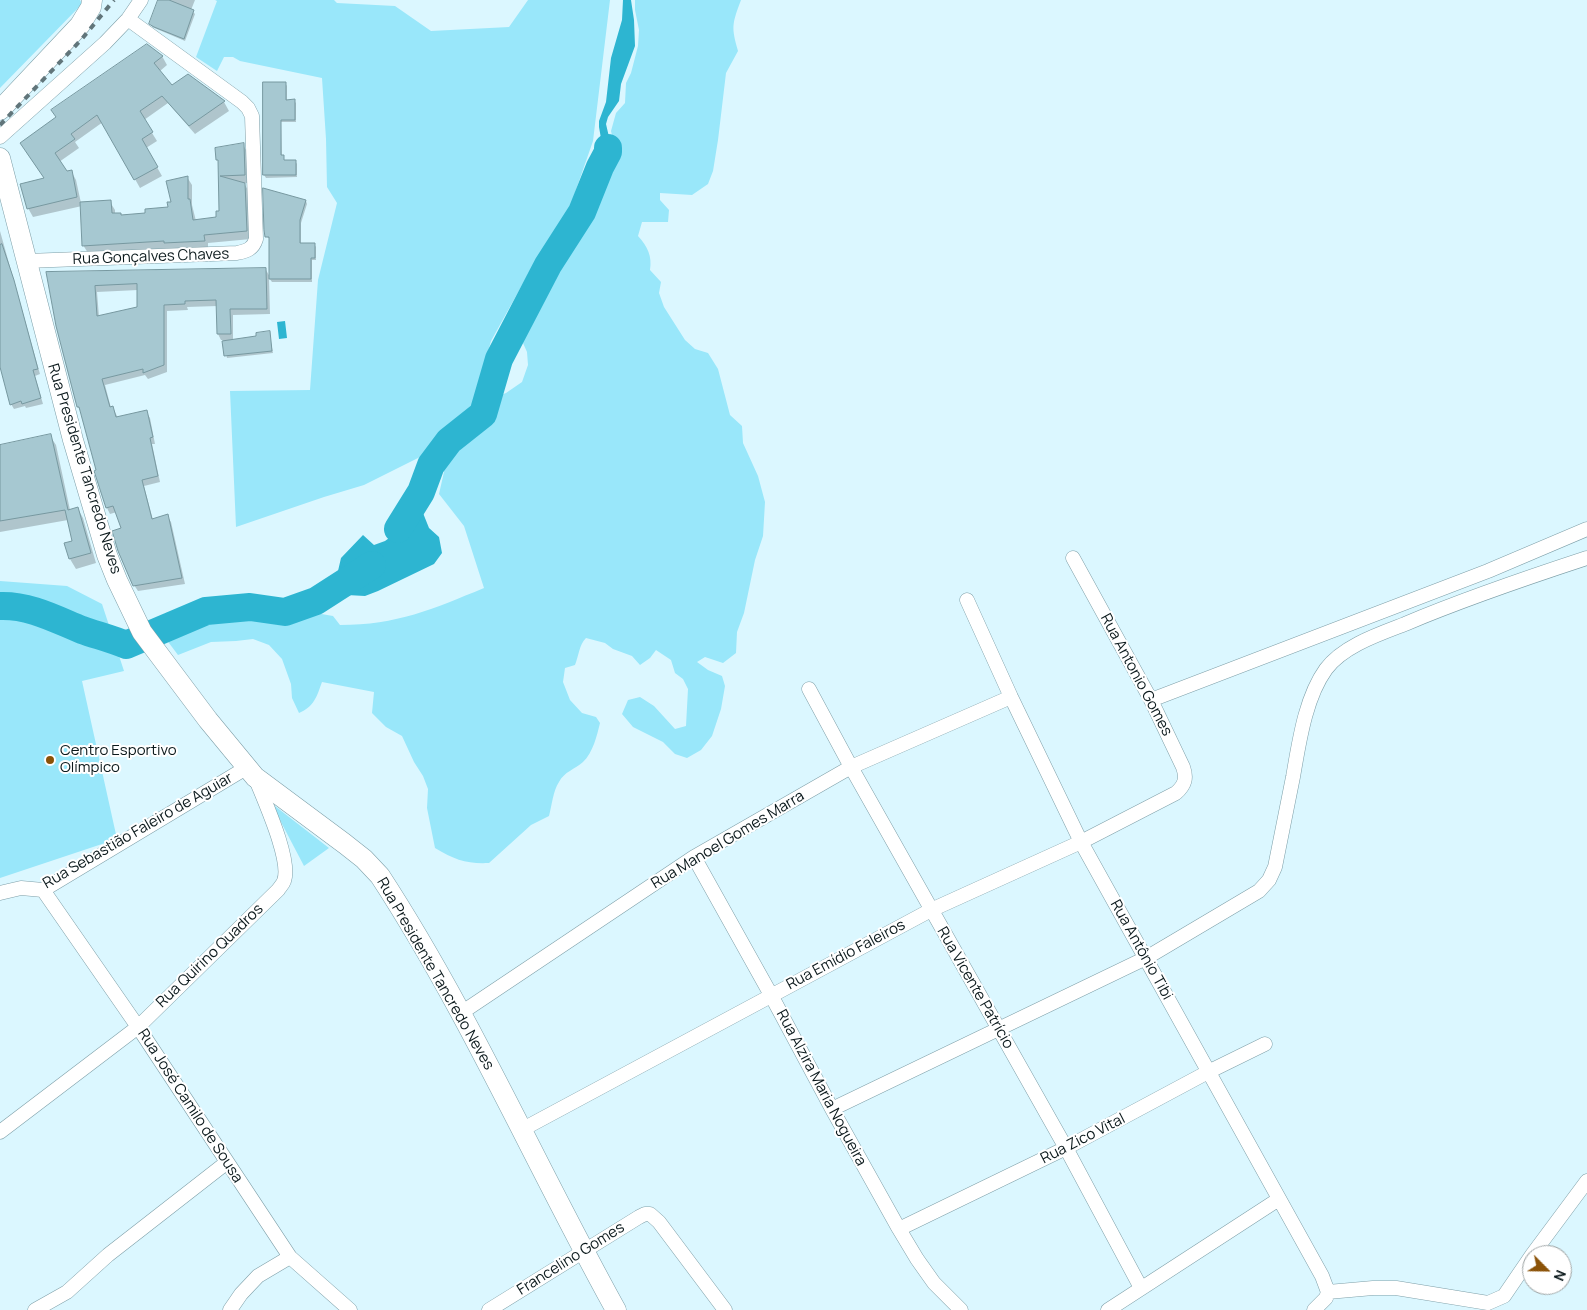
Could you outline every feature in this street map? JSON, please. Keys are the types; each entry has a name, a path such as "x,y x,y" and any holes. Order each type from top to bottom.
{"main road":[{"path":"0,110 80,25 91,8 92,0"},
{"name":"Rua Presidente Tancredo Neves","path":"0,158 73,440 108,555 126,601 142,632 250,772 364,859 380,876 462,1013 523,1129 583,1251 616,1310"}],"street":[{"path":"0,137 105,42 128,19 141,0"},
{"name":"Rua Gonçalves Chaves","path":"27,262 237,254 254,247 256,239 254,144 252,116 248,108 128,19"},
{"path":"1152,700 1488,571 1587,529"},
{"name":"Rua Antonio Gomes","path":"1072,558 1152,700 1186,773 1184,783 1176,793"},
{"path":"832,1110 1146,958 1259,891 1269,880 1275,867 1300,740 1317,685 1327,668 1364,640 1436,611 1587,558"},
{"name":"Rua Antônio Tibi","path":"967,600 1011,697 1081,842 1322,1276 1328,1292"},
{"name":"Rua Vicente Patrício","path":"809,689 850,767 1066,1148 1141,1288"},
{"name":"Rua Manoel Gomes Marra","path":"462,1013 694,856 850,767 1011,697"},
{"name":"Rua Sebastião Faleiro de Aguiar","path":"0,893 21,888 43,890 250,772"},
{"name":"Rua Quirino Quadros","path":"0,1132 138,1027 278,890 284,880 286,870 283,854 250,772"},
{"name":"Rua Emídio Faleiros","path":"523,1129 931,910 1081,842 1176,793"},
{"name":"Rua Alzira Maria Nogueira","path":"694,856 899,1230 934,1283 961,1310"},
{"name":"Rua José Camilo de Sousa","path":"43,890 138,1027 226,1163 290,1257 350,1310"},
{"name":"Rua Zico Vital","path":"899,1230 1066,1148 1208,1072 1265,1044"},
{"path":"35,1310 67,1292 108,1255 226,1163"},
{"path":"1540,1245 1587,1182"},
{"path":"1108,1310 1279,1199"},
{"name":"Francelino Gomes","path":"488,1310 645,1214 650,1214 724,1310"},
{"path":"230,1310 241,1294 258,1276 290,1257"},
{"path":"1314,1310 1326,1298 1328,1292 1373,1288 1396,1288 1488,1303 1504,1296 1522,1270"}],"shaded area":[{"path":"0,0 80,0 82,4 0,88"},
{"path":"215,0 334,0 337,3 395,6 431,31 509,27 528,0 610,0 593,141 570,207 527,276 491,341 471,410 420,457 364,485 236,527 230,391 310,390 318,280 337,203 327,187 322,78 240,61 233,57 224,57 217,71 196,57 217,1"},
{"path":"623,0 631,0 635,46 621,84 619,101 608,117 606,124 612,150 592,184 603,150 599,121 606,102 611,58 622,20"},
{"path":"635,0 741,0 734,26 734,36 738,51 726,73 713,171 708,184 692,195 660,193 660,200 669,210 668,222 642,222 638,236 648,252 650,270 661,282 659,293 664,307 685,340 695,349 708,353 718,369 730,415 742,426 743,443 758,476 765,502 763,536 755,560 744,613 737,632 736,653 723,663 705,657 697,662 708,670 722,676 725,686 721,709 712,736 701,750 687,758 675,754 663,742 633,727 622,714 628,700 640,697 654,706 675,729 686,726 688,689 683,679 675,673 671,660 656,650 650,658 640,665 632,656 613,649 605,643 586,638 580,647 575,665 565,668 563,682 570,700 582,713 596,717 600,723 589,754 583,762 561,779 555,790 549,816 531,825 489,863 468,862 449,856 435,848 427,808 428,789 423,776 402,736 386,727 372,713 374,692 322,682 312,704 299,713 292,698 291,684 282,659 269,645 253,639 211,642 178,655 166,639 167,635 186,627 222,617 238,618 254,615 279,618 310,612 333,616 340,625 379,622 431,609 484,588 464,526 439,494 444,472 443,465 459,445 482,429 492,419 492,409 496,397 506,393 522,382 528,365 527,352 523,343 526,326 557,268 582,233 592,215 597,200 597,187 606,163 613,151 614,144 611,131 616,113 625,103 626,83 631,73 638,46 639,30"},
{"path":"285,321 287,338 279,339 277,322"},
{"path":"417,498 429,528 439,537 442,553 434,564 365,596 347,595 341,591 338,583 338,571 341,558 363,535 374,545 385,541 396,533 403,513"},
{"name":"Centro Esportivo Olímpico","path":"0,581 67,586 102,604 124,671 82,681 117,839 0,878"},
{"path":"271,803 329,848 304,866"}],"building":[{"path":"158,0 169,0 194,10 184,39 149,24"},
{"path":"147,44 163,56 154,63 172,85 188,74 225,101 189,126 162,96 140,111 153,132 142,139 158,167 134,180 97,115 71,134 75,139 55,153 67,171 72,170 77,197 27,209 20,184 44,178 20,143 56,117 51,110"},
{"path":"263,82 286,82 286,100 295,99 295,120 281,120 281,155 284,155 284,160 296,160 296,175 263,175"},
{"path":"244,143 245,175 220,176 245,183 247,231 204,235 205,241 164,243 164,241 82,246 80,202 111,200 112,213 121,213 121,215 145,213 145,209 168,207 167,202 171,202 166,181 188,176 188,199 190,199 193,220 216,217 216,211 219,211 218,160 216,160 215,148"},
{"path":"263,188 306,200 300,220 300,243 315,243 315,258 311,258 311,279 269,279 269,237 265,237 264,230"},
{"path":"2,244 14,280 38,369 33,370 41,398 22,404 21,401 10,405 0,367 0,245"},
{"path":"266,268 267,309 230,309 231,334 217,334 216,300 185,301 185,304 164,305 164,365 143,373 143,369 102,379 110,407 113,406 116,417 147,410 153,437 150,438 158,476 142,480 152,519 168,514 182,578 133,586 118,551 112,531 121,528 113,506 106,508 94,471 96,470 56,326 46,272","holes":["137,284 137,307 97,316 95,286"]},
{"path":"270,331 272,351 224,356 222,341 256,336 256,333"},
{"path":"51,434 68,510 78,507 91,553 69,559 64,543 72,541 65,510 0,521 0,445"}],"waterway":[{"path":"398,529 421,492 431,465 449,441 483,414 499,359 548,265 582,212 608,152 608,148"},
{"path":"0,606 32,610 126,645 206,611 250,607 285,612 316,601 372,565"}],"railway":[{"path":"0,125 81,40 114,0"}],"place":[{"name":"Centro Esportivo Olímpico","path":"50,760"}]}
